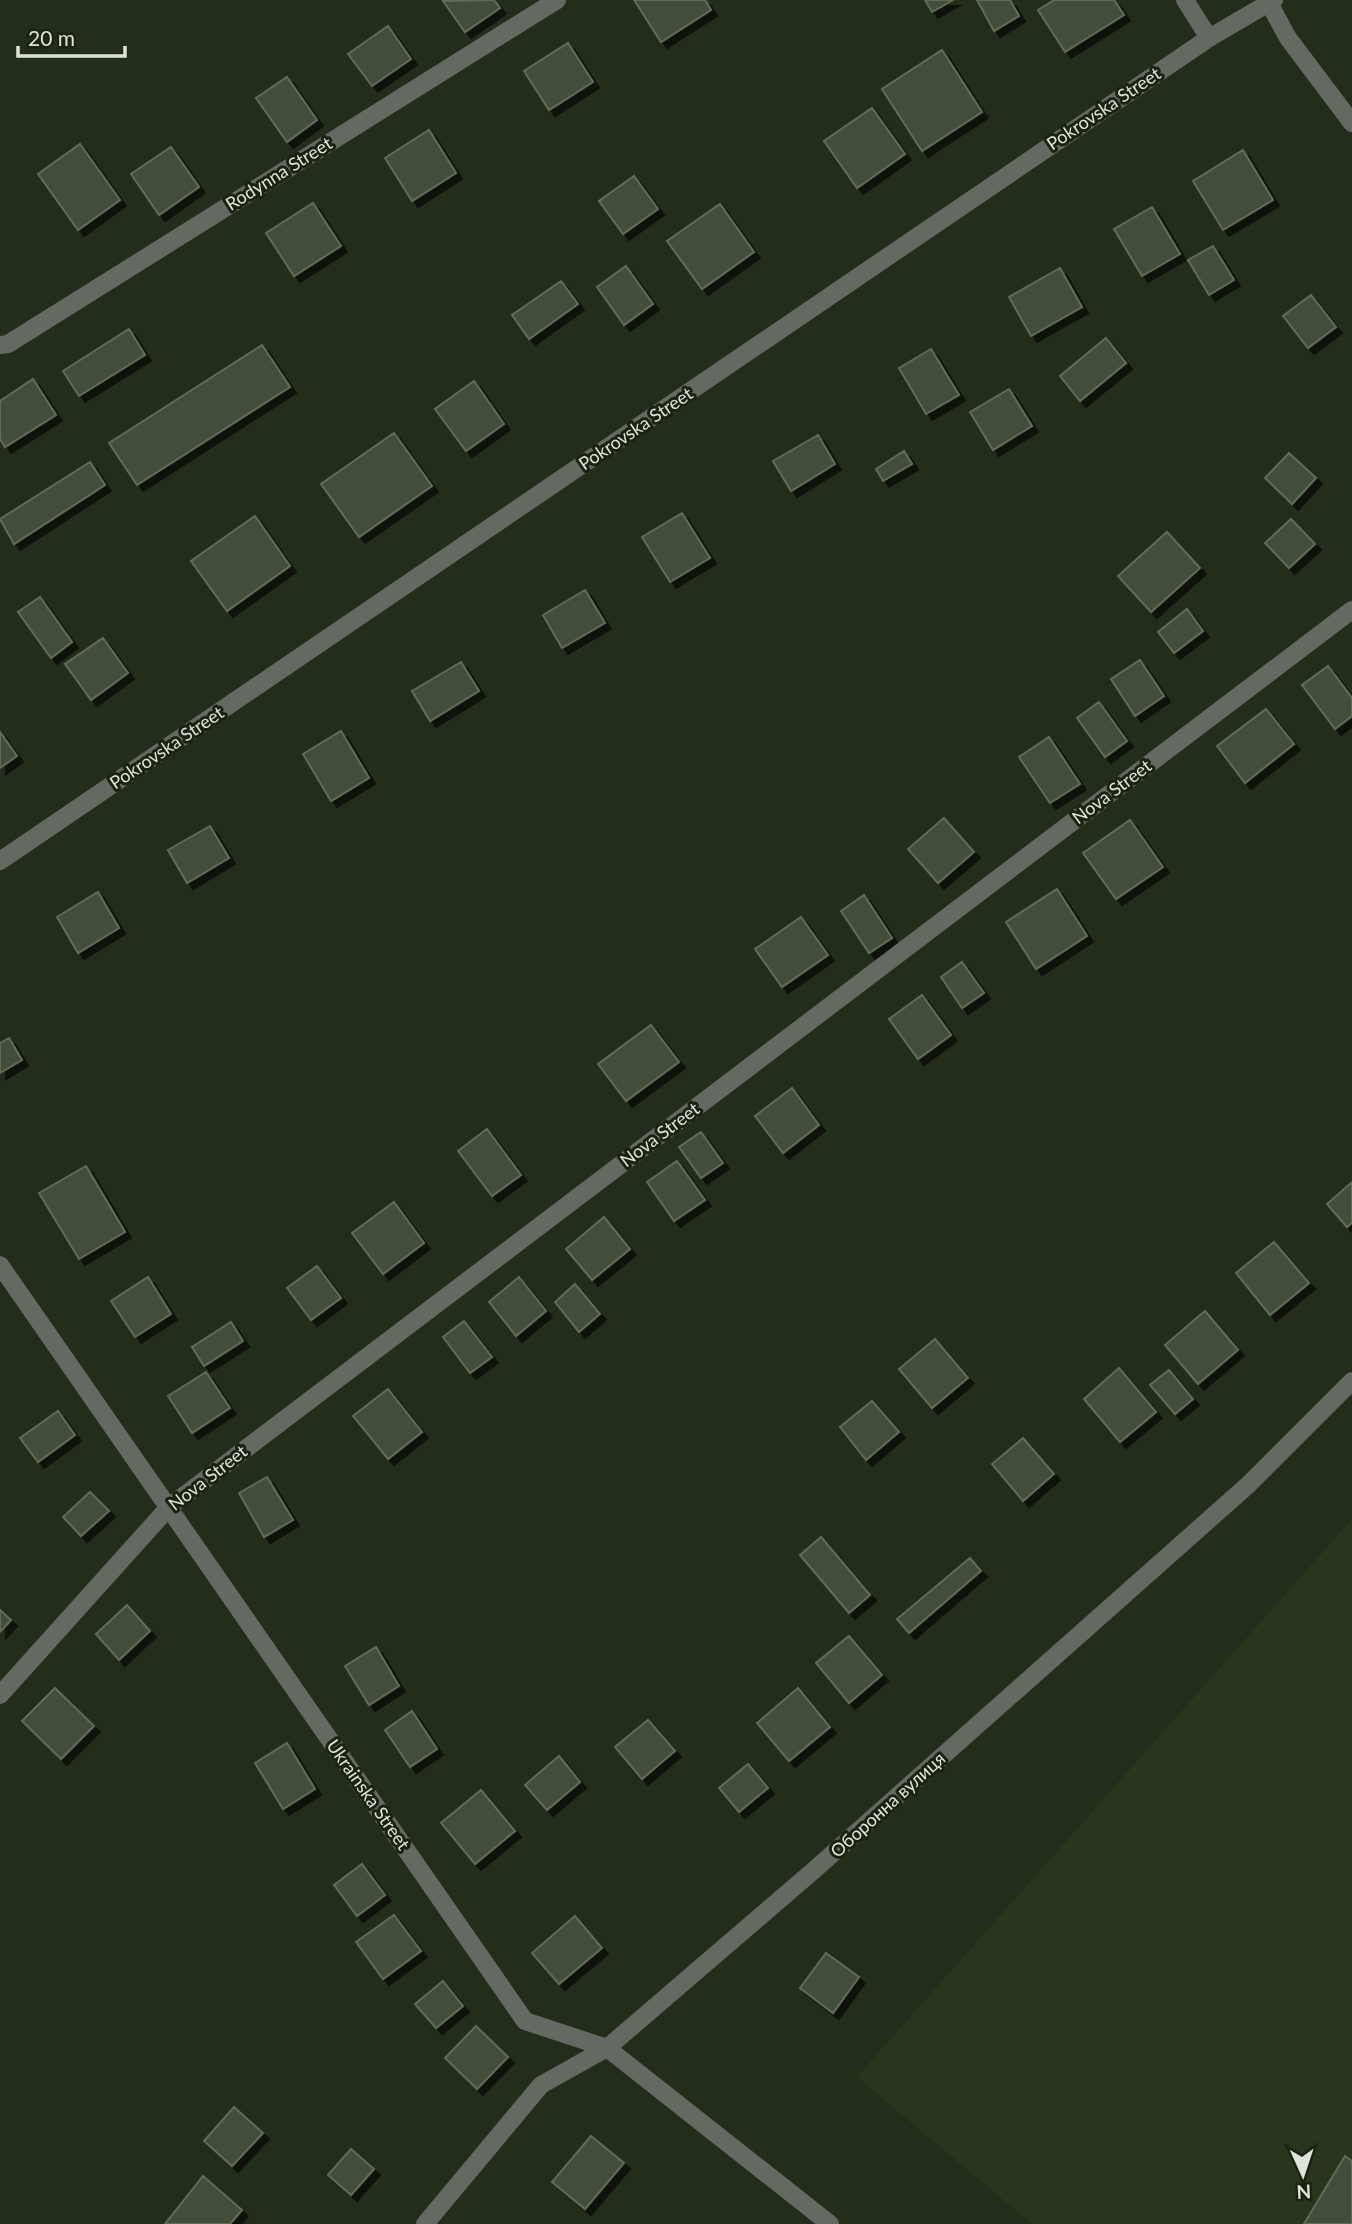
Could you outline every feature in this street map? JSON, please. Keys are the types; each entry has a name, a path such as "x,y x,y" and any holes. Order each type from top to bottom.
{"street":[{"name":"Rodynna Street","path":"0,345 20,337 557,0"},
{"path":"1185,0 1209,38"},
{"path":"1271,2 1288,38 1352,123"},
{"name":"Pokrovska Street","path":"0,861 1209,38 1271,2"},
{"name":"Nova Street","path":"0,1695 169,1507 1352,610"},
{"name":"Ukrainska Street","path":"0,1265 525,2021 607,2048 830,2224"},
{"name":"Оборонна вулиця","path":"425,2224 541,2085 607,2048 813,1871 1248,1485 1352,1381"}],"shaded area":[{"path":"1352,1519 1352,2224 1032,2224 857,2077"}],"building":[{"path":"494,0 500,8 465,32 443,1"},
{"path":"634,0 705,0 711,10 661,42"},
{"path":"925,0 953,0 932,12"},
{"path":"977,0 1010,0 1019,16 994,31"},
{"path":"1054,0 1114,0 1124,15 1065,52 1038,10"},
{"path":"388,26 411,59 372,86 348,54"},
{"path":"568,43 593,82 549,110 524,71"},
{"path":"942,50 982,112 922,151 882,89"},
{"path":"287,77 317,120 287,142 256,98"},
{"path":"872,108 905,154 857,188 824,141"},
{"path":"429,130 456,173 412,201 385,158"},
{"path":"80,144 120,200 78,230 38,174"},
{"path":"171,147 199,187 159,215 131,174"},
{"path":"1243,150 1273,200 1223,230 1193,181"},
{"path":"634,176 658,209 623,234 599,201"},
{"path":"313,203 341,246 294,276 266,233"},
{"path":"720,204 754,252 702,289 667,241"},
{"path":"1152,207 1180,254 1142,276 1114,229"},
{"path":"1213,246 1234,280 1209,295 1188,260"},
{"path":"626,266 653,304 624,325 597,287"},
{"path":"1060,268 1082,307 1031,336 1009,297"},
{"path":"561,281 578,304 529,339 512,315"},
{"path":"1311,295 1336,327 1308,348 1283,316"},
{"path":"129,329 145,355 79,396 63,371"},
{"path":"1106,338 1126,363 1080,401 1060,376"},
{"path":"262,345 290,387 137,485 109,443"},
{"path":"931,349 959,395 926,414 899,368"},
{"path":"33,379 56,415 5,447 0,439 0,401"},
{"path":"474,381 504,424 466,451 435,409"},
{"path":"1009,389 1032,426 993,450 970,412"},
{"path":"394,433 432,486 359,537 321,484"},
{"path":"818,435 835,464 791,491 773,461"},
{"path":"904,451 912,464 883,481 876,469"},
{"path":"1289,453 1316,478 1292,504 1265,478"},
{"path":"90,462 105,485 14,544 0,519"},
{"path":"682,513 710,558 670,582 642,537"},
{"path":"255,516 290,566 227,611 191,561"},
{"path":"1291,519 1315,544 1289,568 1265,543"},
{"path":"1167,532 1200,568 1151,612 1118,576"},
{"path":"585,590 605,623 562,648 543,615"},
{"path":"40,597 72,642 51,658 18,612"},
{"path":"1187,609 1203,631 1174,653 1158,632"},
{"path":"103,638 128,673 91,700 65,664"},
{"path":"1140,660 1164,696 1135,716 1111,679"},
{"path":"461,662 479,691 430,721 412,691"},
{"path":"1328,666 1352,698 1352,716 1335,729 1302,685"},
{"path":"1099,702 1127,741 1105,757 1077,718"},
{"path":"1266,709 1294,744 1245,783 1217,746"},
{"path":"341,731 369,778 331,801 303,754"},
{"path":"0,732 17,756 0,768"},
{"path":"1049,737 1080,784 1050,803 1019,757"},
{"path":"944,818 974,852 938,883 908,849"},
{"path":"1130,820 1163,867 1116,899 1083,853"},
{"path":"210,826 229,858 187,883 168,850"},
{"path":"1057,889 1087,936 1036,969 1006,922"},
{"path":"98,892 119,928 78,953 57,917"},
{"path":"864,895 892,938 869,953 841,911"},
{"path":"801,917 828,955 782,987 755,949"},
{"path":"962,962 984,993 962,1008 941,977"},
{"path":"922,995 951,1035 918,1059 889,1019"},
{"path":"651,1025 679,1062 626,1101 598,1064"},
{"path":"9,1038 22,1060 0,1073 0,1043"},
{"path":"792,1088 819,1125 783,1153 755,1116"},
{"path":"487,1129 521,1175 492,1196 458,1151"},
{"path":"701,1132 723,1163 701,1178 679,1147"},
{"path":"677,1161 705,1200 674,1221 647,1182"},
{"path":"86,1166 125,1232 79,1259 39,1193"},
{"path":"1352,1182 1352,1223 1347,1227 1327,1204"},
{"path":"394,1202 424,1243 383,1274 352,1233"},
{"path":"604,1217 630,1249 592,1280 566,1249"},
{"path":"1274,1242 1309,1283 1270,1315 1236,1273"},
{"path":"317,1266 341,1298 311,1320 287,1288"},
{"path":"148,1277 171,1314 135,1337 111,1301"},
{"path":"519,1277 546,1311 516,1336 489,1302"},
{"path":"575,1284 600,1314 579,1332 555,1302"},
{"path":"1205,1311 1238,1350 1198,1384 1165,1345"},
{"path":"464,1321 492,1357 470,1373 443,1337"},
{"path":"231,1322 243,1341 204,1366 192,1347"},
{"path":"935,1339 968,1378 932,1408 899,1369"},
{"path":"1119,1368 1156,1412 1120,1442 1084,1399"},
{"path":"1169,1370 1193,1399 1175,1414 1150,1385"},
{"path":"206,1372 230,1408 192,1433 168,1396"},
{"path":"388,1389 422,1432 388,1459 353,1416"},
{"path":"872,1401 899,1432 866,1460 840,1427"},
{"path":"58,1411 75,1435 38,1462 20,1438"},
{"path":"1023,1438 1054,1474 1023,1501 992,1464"},
{"path":"267,1477 293,1520 264,1537 239,1493"},
{"path":"90,1492 109,1511 81,1536 63,1517"},
{"path":"821,1537 870,1595 849,1613 800,1555"},
{"path":"970,1558 981,1571 909,1633 897,1619"},
{"path":"127,1605 150,1631 119,1660 96,1634"},
{"path":"0,1610 11,1620 0,1632"},
{"path":"849,1636 882,1675 849,1703 816,1663"},
{"path":"376,1647 399,1686 369,1705 345,1666"},
{"path":"55,1688 94,1726 61,1759 22,1721"},
{"path":"798,1688 830,1727 789,1761 757,1723"},
{"path":"412,1711 437,1749 410,1767 385,1730"},
{"path":"648,1720 675,1751 642,1779 615,1747"},
{"path":"287,1743 315,1789 283,1809 255,1763"},
{"path":"559,1756 580,1782 547,1810 525,1785"},
{"path":"748,1764 768,1788 739,1812 719,1788"},
{"path":"481,1790 515,1831 475,1864 441,1823"},
{"path":"362,1864 385,1895 357,1916 334,1885"},
{"path":"394,1915 421,1951 383,1979 356,1942"},
{"path":"575,1916 602,1948 559,1984 532,1953"},
{"path":"826,1953 859,1977 833,2013 800,1988"},
{"path":"443,1981 463,2006 436,2028 415,2004"},
{"path":"476,2026 508,2057 477,2089 445,2058"},
{"path":"234,2107 263,2133 232,2166 204,2141"},
{"path":"591,2136 624,2163 585,2209 552,2182"},
{"path":"351,2149 374,2169 351,2195 328,2175"},
{"path":"1345,2156 1352,2161 1352,2224 1304,2224"},
{"path":"203,2176 242,2210 230,2224 165,2224"}]}
